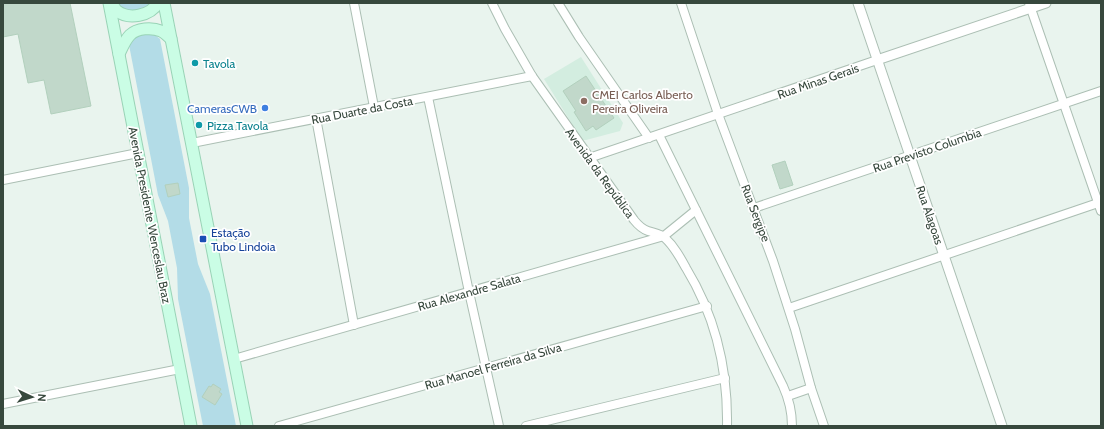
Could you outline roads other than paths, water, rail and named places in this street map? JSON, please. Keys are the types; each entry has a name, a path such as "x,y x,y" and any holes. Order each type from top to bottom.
{"main road":[{"path":"110,3 116,10 127,15 138,16 148,12 158,3"},
{"name":"Avenida Presidente Wenceslau Braz","path":"110,3 191,426"},
{"path":"164,3 247,426"},
{"path":"119,54 125,41 132,34 141,30 152,28 162,31 171,39"}],"street":[{"path":"354,3 374,107"},
{"name":"Avenida da República","path":"492,3 532,76 634,220 640,227 647,231 664,236"},
{"path":"558,3 579,37 649,138"},
{"name":"Rua Sergipe","path":"681,3 718,114 769,248 789,308 811,388 824,426"},
{"name":"Rua Alagoas","path":"858,3 1002,426"},
{"name":"Rua Minas Gerais","path":"589,158 1030,6 1046,3"},
{"path":"789,308 944,255 1100,205 1030,6"},
{"name":"Rua Duarte da Costa","path":"192,143 532,76"},
{"name":"Rua Previsto Columbia","path":"754,208 1101,91"},
{"path":"428,97 499,426"},
{"path":"316,118 354,325"},
{"path":"658,135 788,396 792,426"},
{"path":"3,180 138,153"},
{"name":"Rua Alexandre Salata","path":"234,359 664,236 696,210"},
{"path":"664,236 679,256 707,306 718,339 725,378 727,426"},
{"name":"Rua Manoel Ferreira da Silva","path":"279,426 707,306"},
{"path":"3,404 180,369"},
{"path":"526,426 725,378"},
{"path":"788,396 811,388"}],"place":[{"name":"Tavola","path":"195,63"},
{"name":"CMEI Carlos Alberto Pereira Oliveira","path":"584,101"},
{"name":"CamerasCWB","path":"265,108"},
{"name":"Pizza Tavola","path":"199,125"},
{"name":"Estação Tubo Lindoia","path":"203,239"}]}
